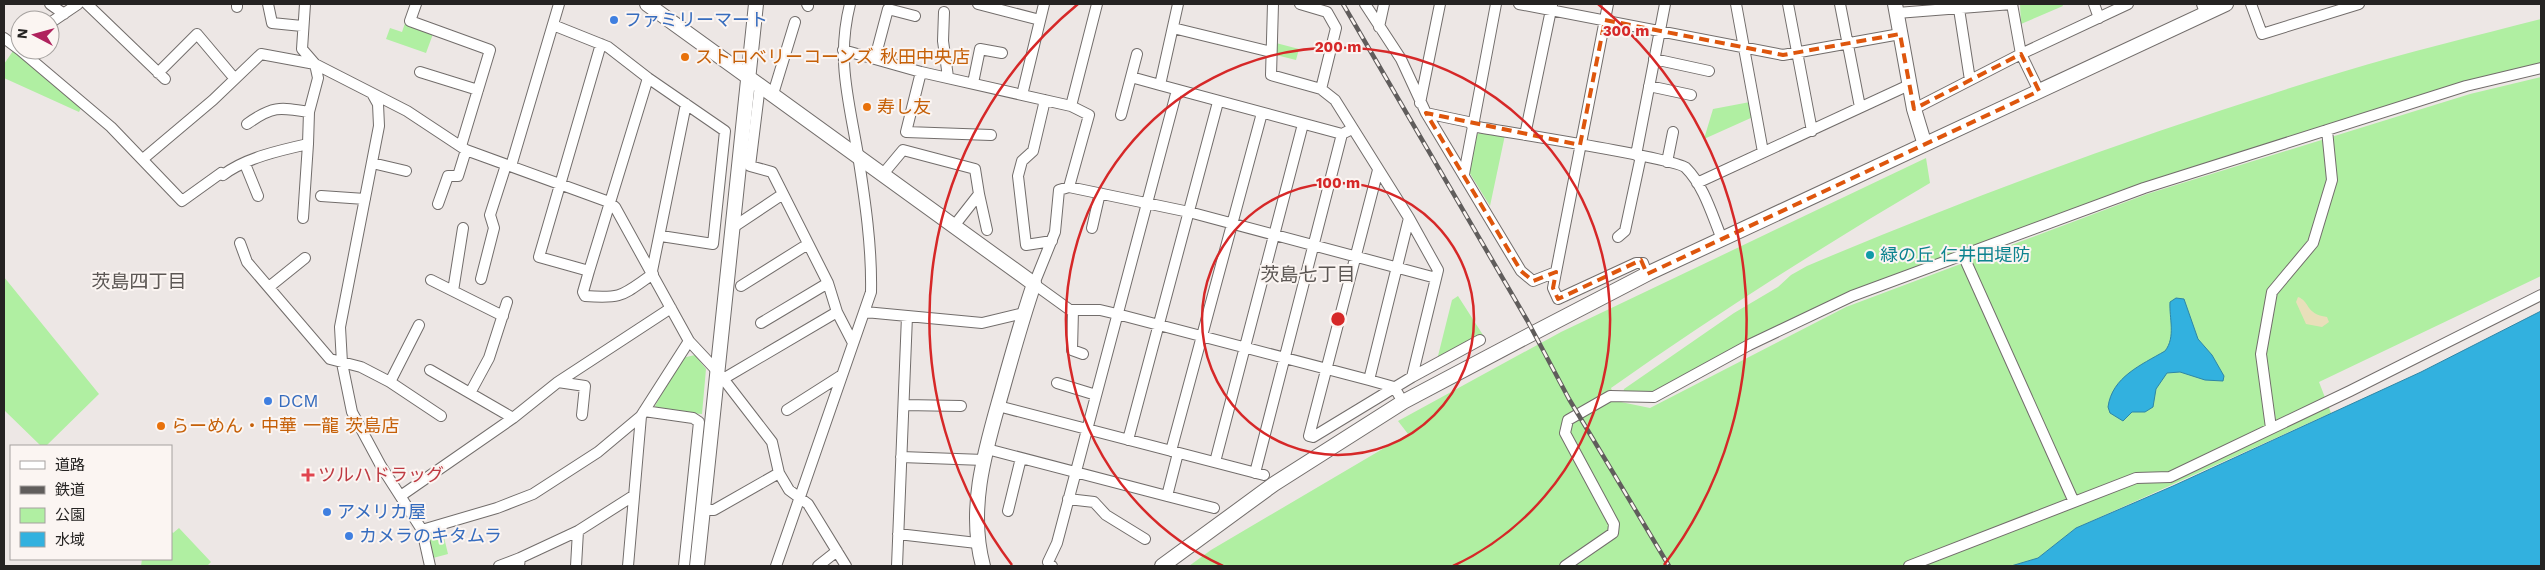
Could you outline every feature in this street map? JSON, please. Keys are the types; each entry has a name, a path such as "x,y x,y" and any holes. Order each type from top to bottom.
{"street":[{"path":"50,4 64,14"},
{"path":"60,17 78,4"},
{"path":"87,4 162,76 197,34 235,79"},
{"path":"268,4 272,23 302,26"},
{"path":"303,218 309,112 318,78 315,64 302,49 302,26 305,4"},
{"path":"416,4 410,21 490,50 478,90 458,176 448,176 438,204"},
{"path":"481,279 494,228 490,215 508,166 559,4"},
{"path":"647,4 1034,284 1073,310 1100,310 1117,314 1369,380 1394,387 1403,402"},
{"path":"697,566 721,375 732,228 756,4"},
{"path":"776,566 871,292 872,264 858,157 843,71 843,31 850,4"},
{"path":"978,4 990,5 1040,20"},
{"path":"1022,95 1044,4"},
{"path":"1071,106 1097,4"},
{"path":"1160,85 1178,4"},
{"path":"1273,4 1270,52 1271,76 1320,90 1335,100 1409,218 1438,270 1412,377"},
{"path":"1300,4 1327,12 1336,28 1320,90"},
{"path":"1365,4 1401,59 1420,103 1521,272 1533,282 1556,272"},
{"path":"1379,27 1384,4"},
{"path":"1420,103 1440,4"},
{"path":"1464,174 1496,4"},
{"path":"1519,4 1552,7 1605,20 1743,45 1783,55 1900,34"},
{"path":"1608,4 1553,288 1558,299 1636,263 1643,263 1647,274"},
{"path":"1618,237 1625,231 1649,86 1665,4"},
{"path":"1736,4 1763,152"},
{"path":"1788,4 1812,131"},
{"path":"1840,4 1860,107"},
{"path":"1924,142 1914,109 1896,8 1959,9 2012,4 2021,54 2039,92"},
{"path":"2094,4 2098,18"},
{"path":"1914,109 2021,54 2128,4"},
{"path":"1162,566 1274,484 1403,402 1647,274 1924,142 2039,92 2204,9 2226,4"},
{"path":"2252,4 2262,34 2359,4"},
{"path":"1526,135 1552,7"},
{"path":"875,58 888,9 915,16"},
{"path":"1959,9 1970,80"},
{"path":"944,12 943,42 948,77"},
{"path":"773,94 795,22"},
{"path":"553,25 601,44 725,131 713,244 661,236"},
{"path":"1174,28 1270,52"},
{"path":"589,271 540,257 559,184 601,44"},
{"path":"973,83 980,49 1002,53"},
{"path":"843,50 921,72 1071,106 1089,114 1069,187"},
{"path":"143,158 213,100 261,54 315,64 406,111 464,148 508,166 609,202 615,207 653,272 689,341 721,375 772,442 779,473 789,490 808,504 846,566"},
{"path":"1121,115 1137,54"},
{"path":"1654,59 1709,70"},
{"path":"33,60 111,127 182,200 221,172 223,175 233,167 245,164 276,150 308,144"},
{"path":"1565,566 1613,533 1614,524 1565,432 1568,420 1610,396 1654,397 1749,345 1852,296 2144,188 2466,86 2541,68"},
{"path":"420,72 478,90"},
{"path":"921,72 906,132 991,135"},
{"path":"1131,77 1342,134 1352,129"},
{"path":"648,78 589,271 583,292 585,296 619,297 653,272 686,104"},
{"path":"1697,182 1909,85"},
{"path":"760,86 750,166 772,172 828,283 838,312 853,343"},
{"path":"1649,86 1691,95"},
{"path":"1052,566 1048,562 1057,544 1177,90"},
{"path":"374,95 380,115 340,327 342,363 352,412 381,466 402,495 422,530 430,566"},
{"path":"1045,100 1033,151 1022,161 1018,176 1026,246 1052,241"},
{"path":"1128,440 1218,102"},
{"path":"246,124 260,114 279,108 309,112"},
{"path":"1167,496 1174,452 1201,336 1262,113"},
{"path":"1426,113 1526,135 1638,155 1684,166 1697,182 1722,239"},
{"path":"1215,462 1303,124"},
{"path":"2271,428 2261,354 2267,318 2272,292 2312,244 2332,180 2327,130"},
{"path":"1668,162 1673,132"},
{"path":"998,406 1260,474 1285,358 1342,134"},
{"path":"883,174 902,150 975,169 987,230"},
{"path":"372,162 406,171"},
{"path":"245,164 258,196"},
{"path":"1378,170 1309,436 1313,437 1394,387 1480,340"},
{"path":"983,566 977,542 976,514 980,478 1024,313 1055,232 1058,190 1069,187 1147,202 1436,278"},
{"path":"1092,228 1100,192"},
{"path":"732,228 783,194"},
{"path":"954,226 979,194"},
{"path":"321,196 365,199"},
{"path":"1369,380 1395,268 1409,218"},
{"path":"453,290 463,228"},
{"path":"240,243 247,262 330,359 361,366 390,382 441,416"},
{"path":"741,286 808,244"},
{"path":"1963,255 2074,502"},
{"path":"269,287 305,258"},
{"path":"431,280 503,316"},
{"path":"761,324 828,283"},
{"path":"1909,566 2136,478 2170,476 2541,295"},
{"path":"470,393 489,358 507,302"},
{"path":"402,495 513,418 558,382 671,308"},
{"path":"1073,310 1072,350 1083,354"},
{"path":"721,375 838,312"},
{"path":"865,312 982,324 1024,313"},
{"path":"897,566 906,316"},
{"path":"390,382 420,324"},
{"path":"422,530 497,508 533,494 598,452 642,413 689,341"},
{"path":"430,370 513,418"},
{"path":"787,410 842,375"},
{"path":"558,382 585,386 582,415"},
{"path":"1057,383 1096,395"},
{"path":"904,404 961,406"},
{"path":"628,566 642,413"},
{"path":"642,413 694,418 699,422 684,566"},
{"path":"901,456 986,454 1021,458 1214,508"},
{"path":"1008,512 1021,458"},
{"path":"703,510 714,510 779,473"},
{"path":"499,566 520,562 578,531 633,496"},
{"path":"1068,499 1094,502 1106,515 1145,538"},
{"path":"576,566 578,531"},
{"path":"898,534 977,542"},
{"path":"818,566 837,550"}],"highlighted area":[{"path":"1605,20 1783,55 1900,34 1914,109 2021,54 2039,91 1647,274 1641,260 1558,299 1553,288 1556,272 1533,281 1521,271 1426,113 1580,145"}],"green space":[{"path":"2020,4 2062,4 2063,6 2021,24"},
{"path":"2541,19 2541,66 2465,84 1854,292 1649,394 1623,393 1624,389 1734,313 1778,287 1791,275 1807,266 1938,212 2139,138 2274,93 2441,44"},
{"path":"405,23 433,34 426,53 386,39 390,28 402,32"},
{"path":"1276,43 1299,49 1296,60 1276,55"},
{"path":"10,55 10,60 24,60 81,108 79,112 4,78 4,64"},
{"path":"2541,77 2541,276 2319,382 2331,413 2076,528 2038,558 2011,566 1189,566 1211,550 1408,434 1398,421 1561,332 1926,158 1930,183 1769,282 1611,388 1616,401 1650,408 1846,307 2147,194 2470,94"},
{"path":"1750,102 1753,117 1704,139 1713,109"},
{"path":"1482,131 1505,135 1490,206 1469,172 1475,136"},
{"path":"4,277 99,394 47,445 40,445 4,410"},
{"path":"1458,296 1483,335 1437,360 1452,300"},
{"path":"695,355 706,369 702,414 658,411 655,406 682,358"},
{"path":"179,528 211,562 207,566 141,566 142,560 172,560 173,533"},
{"path":"442,529 448,554 433,558 426,533"}],"sand":[{"path":"2298,297 2315,313 2327,317 2329,322 2322,327 2306,324 2296,302"}],"water":[{"path":"2176,298 2184,299 2198,339 2212,355 2224,376 2223,381 2205,380 2180,372 2167,373 2156,389 2153,407 2145,412 2132,412 2123,421 2110,413 2108,407 2111,397 2121,380 2129,373 2165,351 2171,334 2170,302"},
{"path":"2541,311 2541,566 2011,566 2038,558 2076,528 2173,486 2421,372"}],"railway":[{"path":"1343,4 1527,320 1569,399 1669,566"}],"place":[{"name":"ファミリーマート","path":"614,20"},
{"name":"ストロベリーコーンズ 秋田中央店","path":"685,57"},
{"name":"寿し友","path":"867,107"},
{"name":"緑の丘 仁井田堤防","path":"1870,255"},
{"name":"DCM","path":"268,401"},
{"name":"らーめん・中華 一龍 茨島店","path":"161,426"},
{"name":"ツルハドラッグ","path":"308,475"},
{"name":"アメリカ屋","path":"327,512"},
{"name":"カメラのキタムラ","path":"349,536"}],"district":[{"name":"茨島七丁目","path":"1308,274"},
{"name":"茨島四丁目","path":"139,281"}]}
